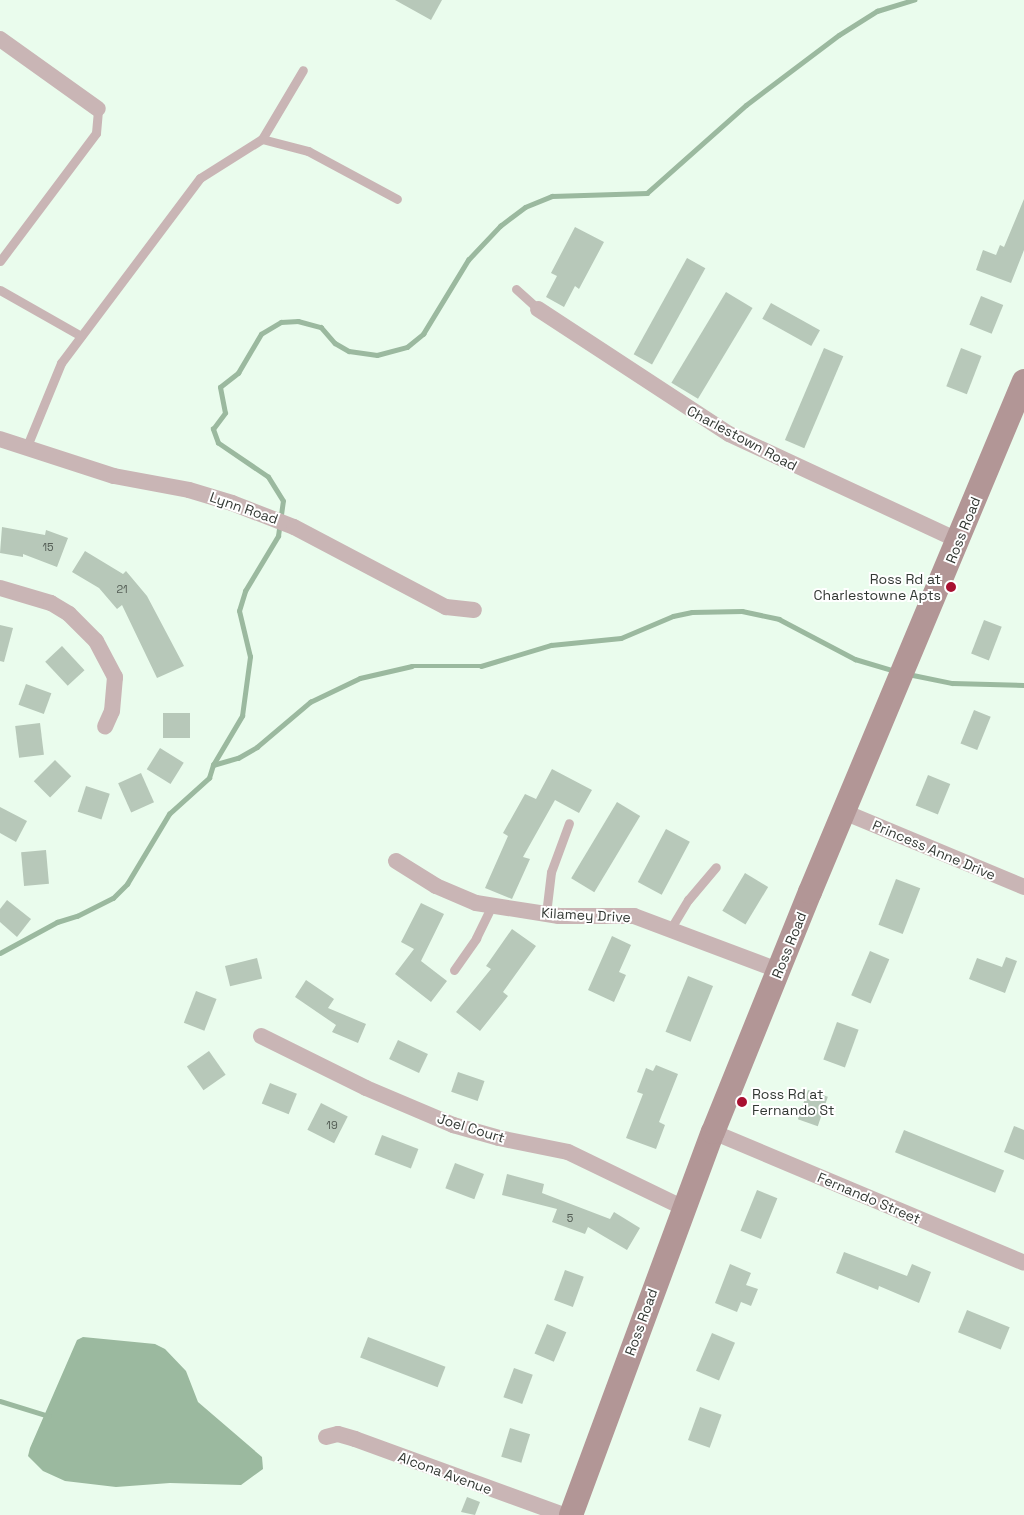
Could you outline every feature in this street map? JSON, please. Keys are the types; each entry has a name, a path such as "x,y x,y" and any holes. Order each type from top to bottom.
{"street":[{"path":"0,39 98,109"},
{"name":"Charlestown Road","path":"538,309 729,434 959,541"},
{"name":"Ross Road","path":"571,1515 713,1132 778,970 959,541 1024,381"},
{"name":"Lynn Road","path":"0,439 27,446 114,476 190,490 232,503 294,526 446,607 474,610"},
{"path":"0,588 50,603 69,614 96,640 115,677 112,711 105,727"},
{"name":"Princess Anne Drive","path":"844,812 1024,887"},
{"name":"Kilamey Drive","path":"396,861 450,892 491,906 546,914 634,916 671,928 778,970"},
{"name":"Joel Court","path":"261,1036 366,1088 453,1125 498,1138 568,1152 684,1208"},
{"name":"Fernando Street","path":"713,1132 1024,1263"},
{"name":"Alcona Avenue","path":"326,1437 338,1434 355,1439 564,1515"}],"lane":[{"path":"27,446 61,363 200,178 262,139 303,70"},
{"path":"0,261 96,133 98,109"},
{"path":"262,139 308,151 397,199"},
{"path":"516,289 538,309"},
{"path":"0,290 81,336"},
{"path":"546,914 551,872 569,823"},
{"path":"671,928 688,900 716,867"},
{"path":"454,970 476,938 491,906"}],"shaded area":[{"path":"83,1337 155,1344 165,1349 186,1371 198,1402 262,1457 263,1469 241,1485 170,1483 116,1487 65,1481 43,1471 28,1456 30,1448 77,1340"}],"building":[{"path":"395,0 442,0 431,20"},
{"path":"1024,199 1024,250 1011,283 976,270 983,250 996,255 1000,245 1004,247"},
{"path":"575,227 604,242 579,289 575,286 564,307 546,297 557,276 551,273"},
{"path":"687,258 705,268 652,364 634,354"},
{"path":"726,292 753,308 698,399 671,383"},
{"path":"981,296 1003,305 992,334 969,325"},
{"path":"771,303 820,330 811,346 762,319"},
{"path":"824,348 843,356 804,448 785,440"},
{"path":"961,348 982,356 967,394 946,386"},
{"path":"2,527 45,535 46,530 68,538 57,567 23,554 23,557 0,553"},
{"path":"85,551 123,574 126,571 147,596 184,666 157,678 122,605 117,609 99,588 72,572"},
{"path":"984,620 1002,627 989,660 971,654"},
{"path":"0,625 13,628 4,662 0,661"},
{"path":"62,646 85,670 68,686 45,662"},
{"path":"26,684 51,693 44,714 18,705"},
{"path":"974,710 991,717 977,750 961,743"},
{"path":"163,713 190,713 190,738 163,738"},
{"path":"40,723 44,755 19,758 15,726"},
{"path":"160,748 184,763 170,784 147,769"},
{"path":"55,760 71,776 50,797 34,781"},
{"path":"552,769 592,790 579,813 555,800 523,857 530,859 512,899 485,888 508,836 503,833 525,794 536,799"},
{"path":"141,773 154,802 131,812 118,783"},
{"path":"928,775 950,784 938,815 916,806"},
{"path":"86,786 110,794 101,819 78,812"},
{"path":"617,802 640,816 594,892 571,878"},
{"path":"0,807 27,821 16,842 0,833"},
{"path":"666,829 690,842 662,895 638,882"},
{"path":"46,850 49,884 24,886 21,852"},
{"path":"745,873 768,887 745,925 722,911"},
{"path":"896,879 920,888 903,934 878,925"},
{"path":"7,900 31,919 17,937 0,922 0,909"},
{"path":"421,903 444,914 421,961 447,981 431,1002 395,974 414,949 401,942"},
{"path":"512,929 536,946 503,992 508,996 480,1031 456,1012 491,969 486,966"},
{"path":"612,936 631,945 619,972 626,975 614,1002 588,990"},
{"path":"870,951 889,959 871,1003 851,995"},
{"path":"1006,957 1017,961 1005,993 969,979 977,958 1002,967"},
{"path":"257,958 262,978 230,986 225,966"},
{"path":"688,976 713,986 691,1042 666,1032"},
{"path":"306,980 334,999 328,1008 366,1024 358,1043 332,1032 336,1025 295,997"},
{"path":"196,991 217,999 204,1031 184,1023"},
{"path":"837,1022 859,1030 845,1067 823,1060"},
{"path":"398,1040 428,1054 419,1073 389,1059"},
{"path":"209,1051 226,1075 204,1090 187,1066"},
{"path":"656,1065 678,1074 659,1122 665,1125 656,1149 626,1138 643,1094 637,1092 646,1068 653,1071"},
{"path":"458,1072 484,1081 478,1101 451,1092"},
{"path":"270,1083 297,1094 289,1114 262,1103"},
{"path":"808,1090 828,1097 818,1126 798,1119"},
{"path":"321,1103 348,1117 334,1143 307,1130"},
{"path":"1014,1126 1024,1130 1024,1160 1004,1152"},
{"path":"904,1130 1004,1170 995,1193 895,1152"},
{"path":"382,1135 418,1149 411,1169 374,1155"},
{"path":"455,1163 484,1174 474,1199 445,1188"},
{"path":"507,1174 544,1184 542,1193 610,1219 614,1212 640,1228 627,1250 588,1227 585,1234 552,1222 557,1209 502,1195"},
{"path":"757,1190 777,1198 761,1239 741,1231"},
{"path":"844,1252 907,1276 912,1264 931,1272 919,1303 879,1286 878,1290 836,1273"},
{"path":"730,1264 751,1273 746,1285 758,1289 751,1306 741,1302 737,1312 715,1303"},
{"path":"565,1270 584,1277 573,1307 554,1300"},
{"path":"967,1310 1010,1327 1001,1349 958,1332"},
{"path":"547,1324 566,1332 554,1362 534,1353"},
{"path":"712,1333 735,1343 719,1381 696,1371"},
{"path":"368,1337 445,1367 438,1387 360,1358"},
{"path":"514,1368 533,1375 522,1404 503,1397"},
{"path":"700,1407 722,1415 710,1448 688,1440"},
{"path":"510,1428 530,1434 521,1463 501,1457"},
{"path":"467,1497 480,1502 475,1515 461,1512"}],"waterway":[{"path":"0,953 57,922 77,916 113,898 127,884 169,814 209,778 213,765 242,716 250,657 239,611 245,591 278,536 283,501 268,477 218,443 213,429 225,413 220,387 238,373 261,334 281,322 298,321 321,327 335,343 349,351 377,355 407,347 423,334 468,260 500,226 525,207 552,196 647,193 746,105 839,35 877,11 914,0"},
{"path":"213,765 238,758 257,747 310,702 360,678 412,666 481,666 551,645 621,638 673,616 692,612 742,611 779,619 855,659 895,671"},
{"path":"908,674 952,683 1024,685"},
{"path":"0,1401 49,1416"}],"place":[{"name":"Ross Rd at Charlestowne Apts","path":"951,587"},
{"name":"Ross Rd at Fernando St","path":"742,1102"}]}
